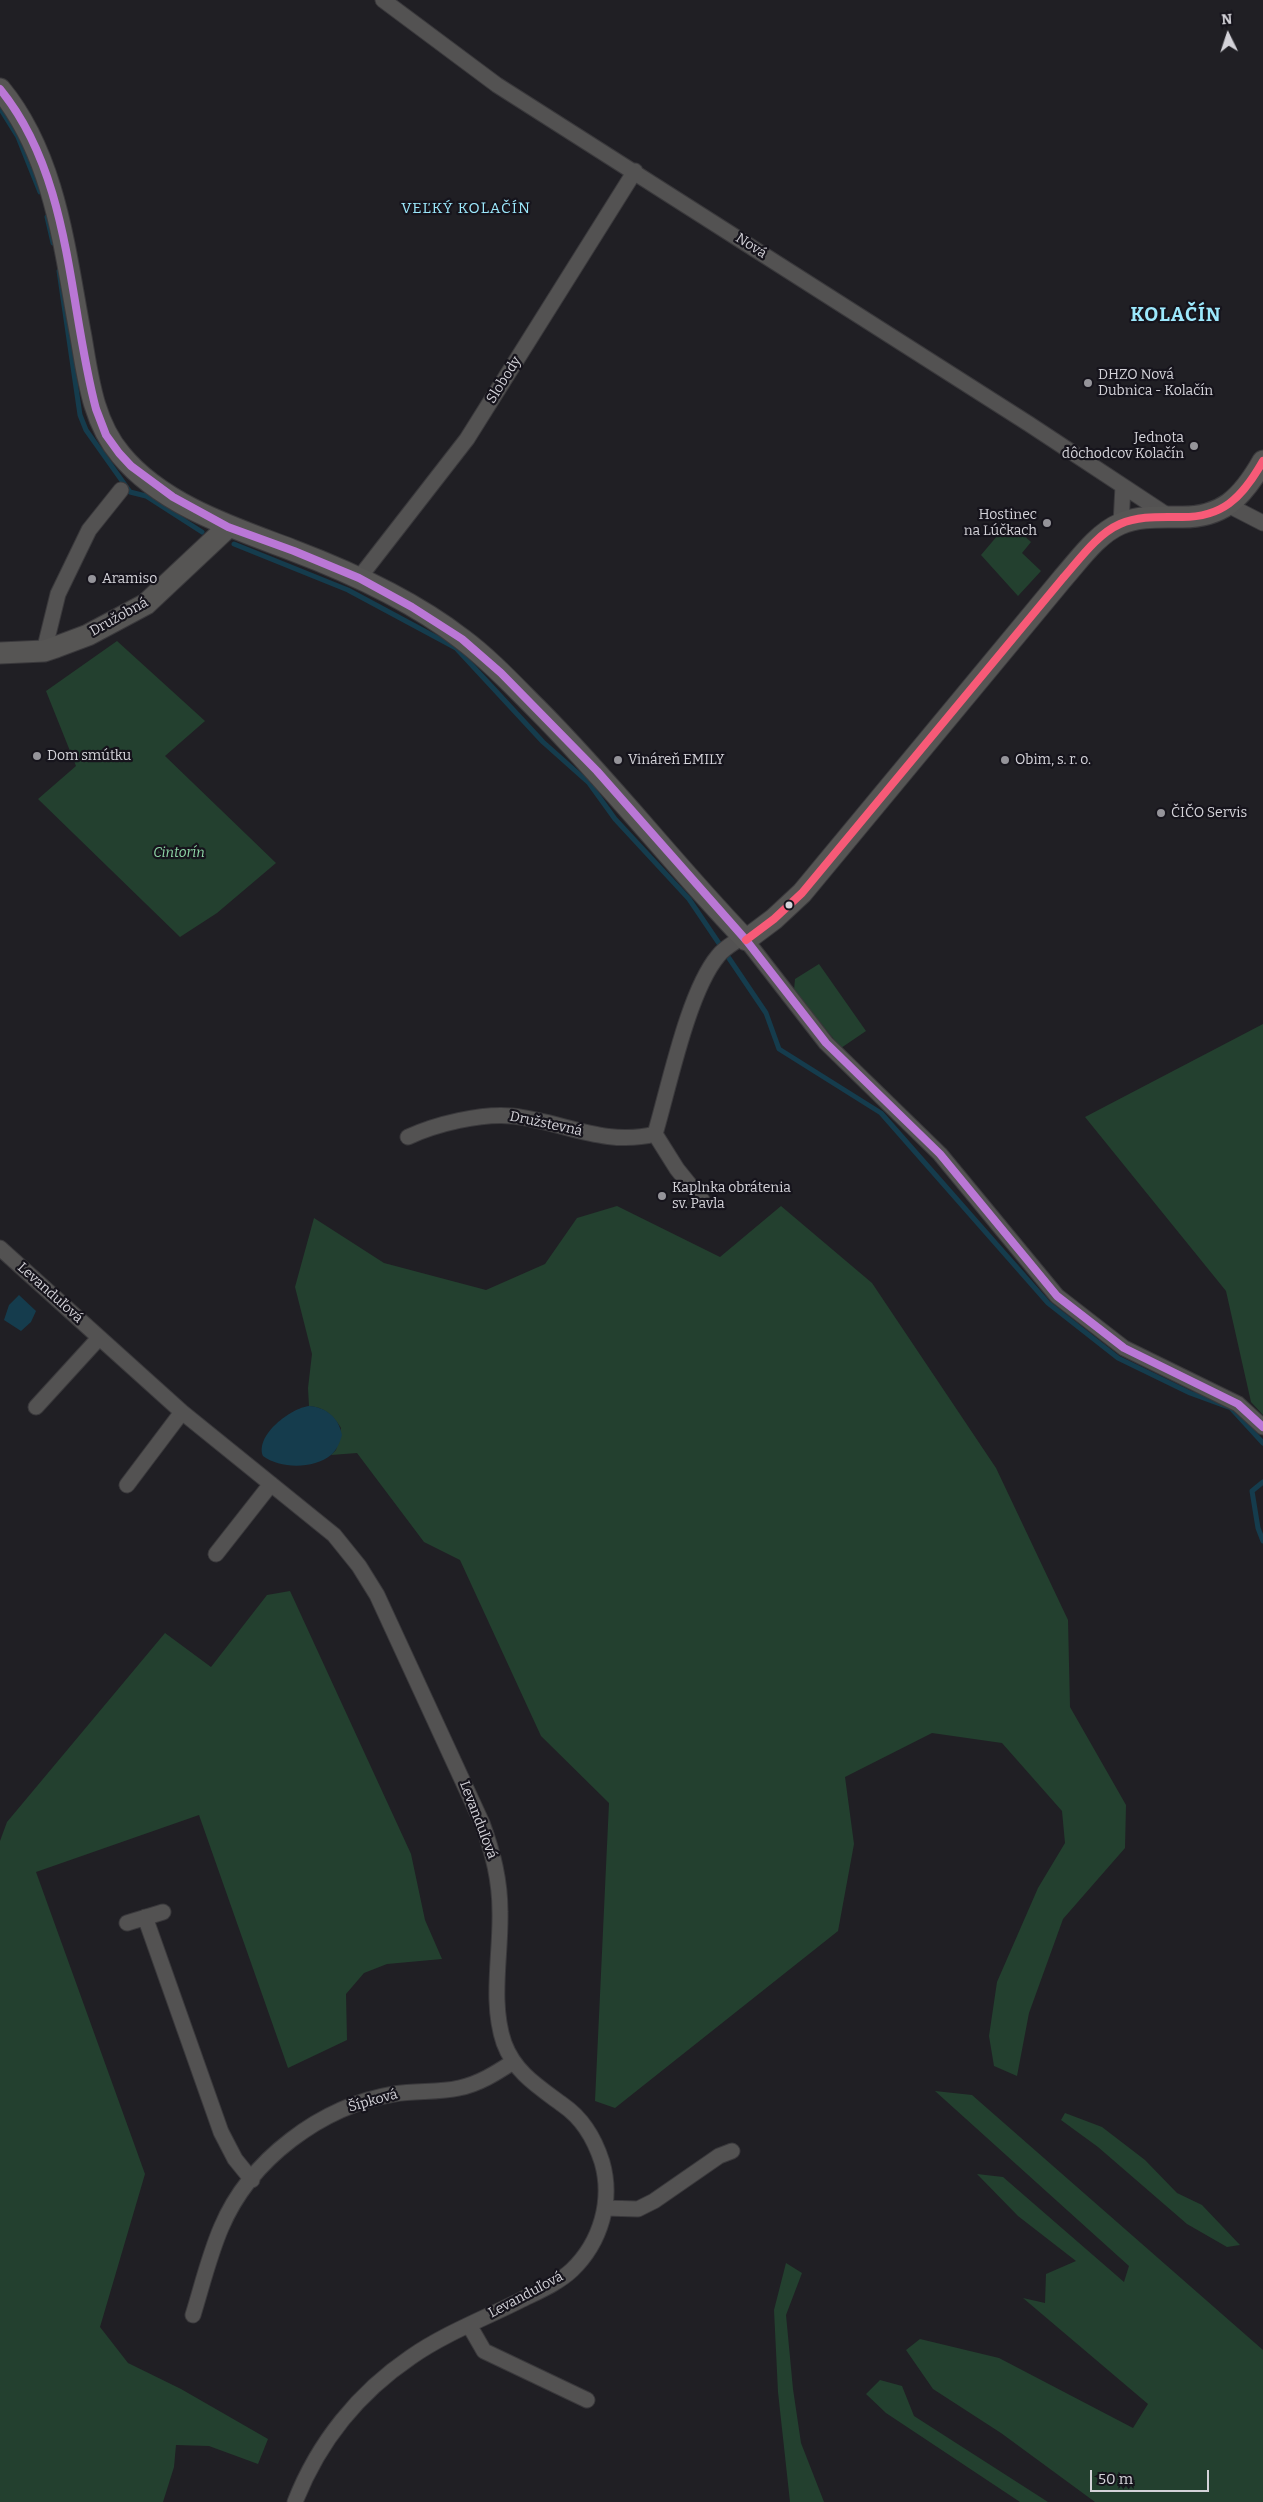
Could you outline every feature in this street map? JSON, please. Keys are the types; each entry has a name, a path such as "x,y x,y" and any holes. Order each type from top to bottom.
{"street":[{"name":"Nová","path":"383,0 497,85 635,171 1170,517"},
{"path":"0,89 28,132 40,159 53,198 90,386 106,435 130,466 150,482 228,526 359,578 454,633 501,674 597,771 734,945 826,1043 940,1154 1058,1296 1124,1348 1238,1404 1263,1426"},
{"name":"Slobody","path":"359,578 467,439 635,171"},
{"path":"702,1200 677,1169 655,1134 690,1013 706,972 734,945 774,919 802,893 1063,578 1104,534 1121,524 1141,518 1194,517 1212,513 1228,506 1241,494 1263,461"},
{"path":"1121,524 1123,486"},
{"path":"44,651 58,594 96,519 121,490"},
{"path":"1228,506 1263,523"},
{"name":"Družobná","path":"0,653 44,651 88,635 146,604 228,526"},
{"name":"Družstevná","path":"408,1137 430,1127 495,1116 513,1116 614,1139 638,1139 655,1134"},
{"name":"Levanduľová","path":"0,1248 182,1412 334,1535 359,1566 377,1595 482,1823 494,1855 499,1882 500,1914 498,2015 504,2043 512,2062 531,2083 564,2105 579,2119 590,2134 604,2171 605,2208 592,2244 571,2271 556,2283 469,2325 411,2357 375,2385 351,2408 314,2462 295,2502"},
{"path":"36,1407 99,1338"},
{"path":"127,1485 182,1412"},
{"path":"216,1554 271,1484"},
{"path":"127,1923 163,1912"},
{"path":"145,1917 222,2132 235,2159 252,2180"},
{"name":"Šípková","path":"193,2315 221,2228 235,2202 252,2180 290,2141 315,2123 344,2109 394,2094 457,2089 473,2085 512,2062"},
{"path":"605,2208 638,2209 654,2201 719,2156 732,2152"},
{"path":"469,2325 484,2351 588,2400"}],"green space":[{"path":"1009,522 1031,542 1022,553 1041,571 1018,596 981,555"},
{"name":"Cintorín","path":"117,641 205,721 165,756 276,863 217,913 180,937 38,799 76,766 46,691"},
{"path":"819,964 866,1031 841,1048 794,990 795,979"},
{"path":"1263,1024 1263,1415 1251,1402 1226,1291 1085,1117"},
{"path":"617,1206 720,1257 781,1206 872,1283 996,1468 1068,1620 1070,1707 1126,1805 1125,1848 1063,1919 1029,2013 1017,2076 994,2066 989,2036 997,1982 1038,1888 1065,1843 1062,1811 1002,1743 932,1733 845,1777 854,1844 838,1931 615,2108 595,2101 609,1803 541,1736 460,1560 424,1542 357,1453 331,1455 336,1450 341,1428 328,1412 309,1406 308,1388 312,1354 295,1287 314,1218 384,1263 486,1290 545,1264 577,1218"},
{"path":"290,1591 411,1854 425,1920 442,1959 387,1964 364,1973 346,1994 347,2040 288,2068 199,1815 36,1872 145,2174 100,2327 128,2363 181,2389 268,2439 258,2464 209,2446 176,2445 174,2467 163,2502 0,2502 0,1841 7,1822 165,1633 211,1667 267,1595"},
{"path":"935,2091 972,2095 1263,2350 1263,2502 1095,2502 1001,2433 933,2389 906,2350 920,2339 999,2358 1133,2428 1148,2404 1023,2298 1045,2303 1046,2274 1076,2261 1018,2216 977,2174 1003,2177 1124,2282 1129,2266"},
{"path":"1065,2113 1102,2127 1145,2160 1177,2193 1202,2205 1240,2245 1227,2247 1187,2224 1098,2147 1061,2120"},
{"path":"786,2263 802,2273 786,2315 793,2389 801,2443 824,2502 790,2502 778,2392 774,2310"},
{"path":"880,2380 902,2386 914,2416 1048,2502 1020,2502 886,2413 866,2394"}],"water":[{"path":"19,1295 36,1311 31,1322 21,1331 4,1320 9,1305"},
{"path":"309,1406 326,1411 338,1423 342,1435 333,1453 316,1463 297,1466 278,1463 263,1456 262,1448 269,1431 284,1417"}],"waterway":[{"path":"0,108 18,137 40,192"},
{"path":"47,217 53,243"},
{"path":"59,271 80,415 86,430 130,492 146,496 202,532"},
{"path":"234,544 348,590 456,648 543,742 589,783 615,819 689,899 766,1013 779,1049 881,1113 1048,1303 1118,1358 1190,1393 1231,1408 1263,1443"},
{"path":"1263,1482 1252,1491 1258,1528 1263,1541"}],"transit line":[{"path":"0,89 24,124 41,161 55,201 96,409 106,435 131,466 173,497 228,527 294,551 359,578 412,607 462,639 501,673 597,771 746,940 826,1043 940,1154 1057,1296 1124,1348 1238,1404 1263,1427"},
{"path":"746,940 774,919 802,893 1063,578 1096,541 1112,528 1141,518 1193,517 1218,510 1238,496 1247,486 1263,461"}],"place":[{"name":"DHZO Nová Dubnica - Kolačín","path":"1088,383"},
{"name":"Jednota dôchodcov Kolačín","path":"1194,446"},
{"name":"Hostinec na Lúčkach","path":"1047,523"},
{"name":"Aramiso","path":"92,579"},
{"name":"Dom smútku","path":"37,756"},
{"name":"Vináreň EMILY","path":"618,760"},
{"name":"Obim, s. r. o.","path":"1005,760"},
{"name":"ČIČO Servis","path":"1161,813"},
{"name":"Kaplnka obrátenia sv. Pavla","path":"662,1196"}],"district":[{"name":"VEĽKÝ KOLAČÍN","path":"466,209"},
{"name":"KOLAČÍN","path":"1176,316"}]}
